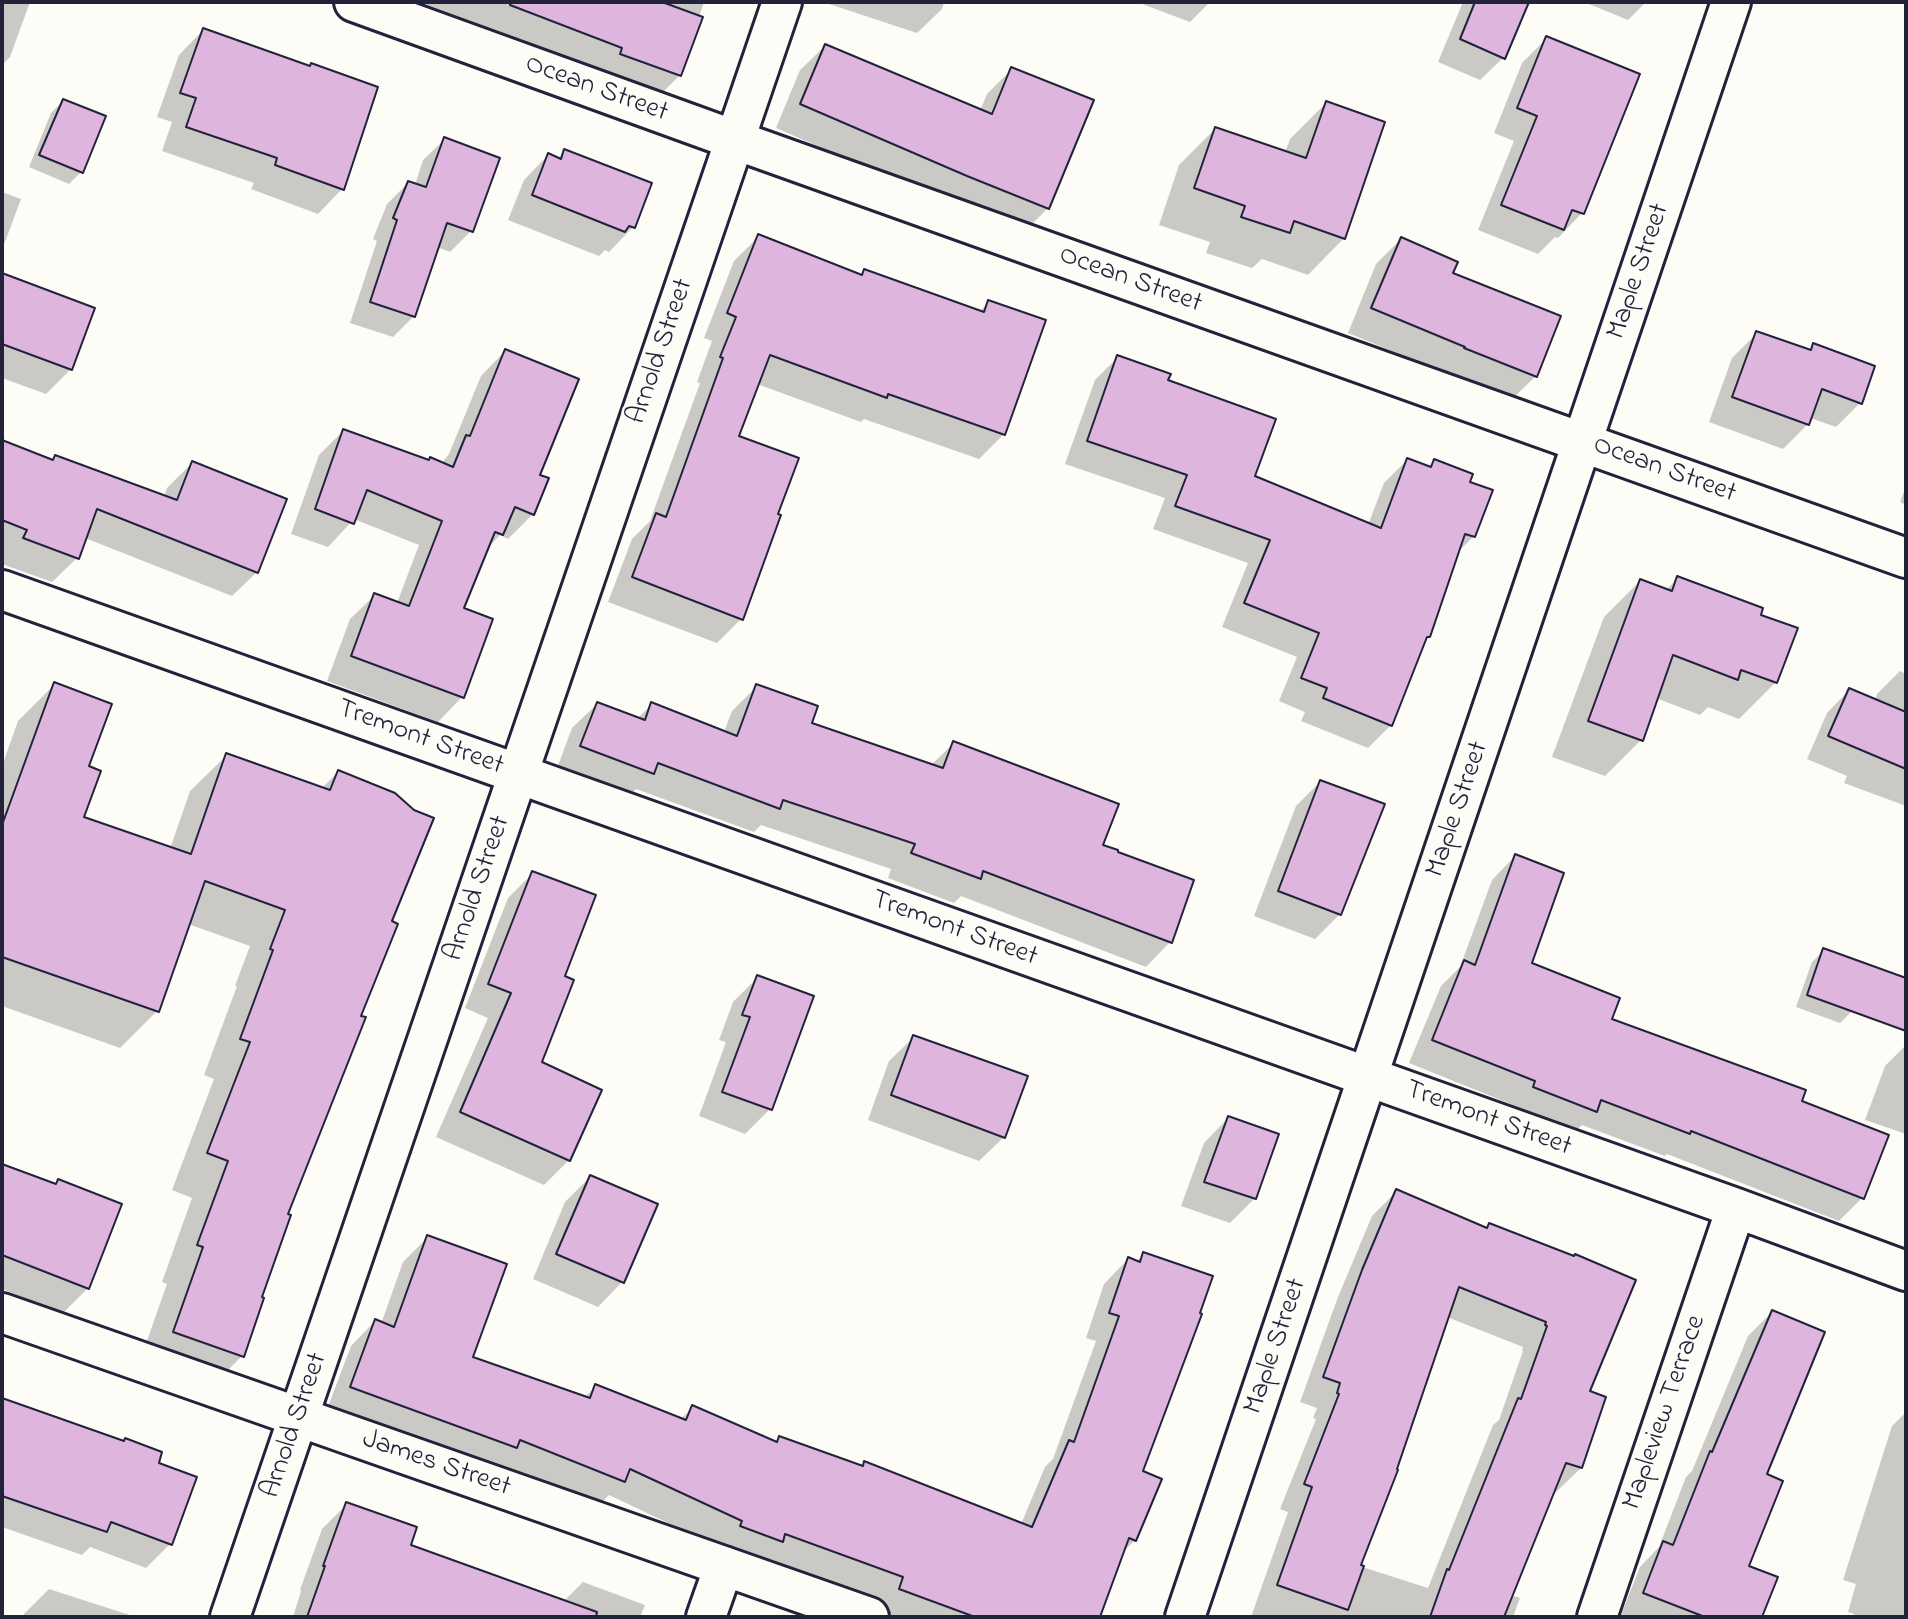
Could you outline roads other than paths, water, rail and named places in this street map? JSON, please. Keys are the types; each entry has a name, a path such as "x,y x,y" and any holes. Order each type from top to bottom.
{"street":[{"name":"Ocean Street","path":"354,2 1906,558"},
{"name":"Arnold Street","path":"230,1617 782,2"},
{"name":"Maple Street","path":"1185,1617 1731,2"},
{"name":"Tremont Street","path":"2,590 1906,1271"},
{"name":"Mapleview Terrace","path":"1597,1617 1736,1208"},
{"name":"James Street","path":"2,1313 869,1617"},
{"path":"706,1617 724,1566"}]}
